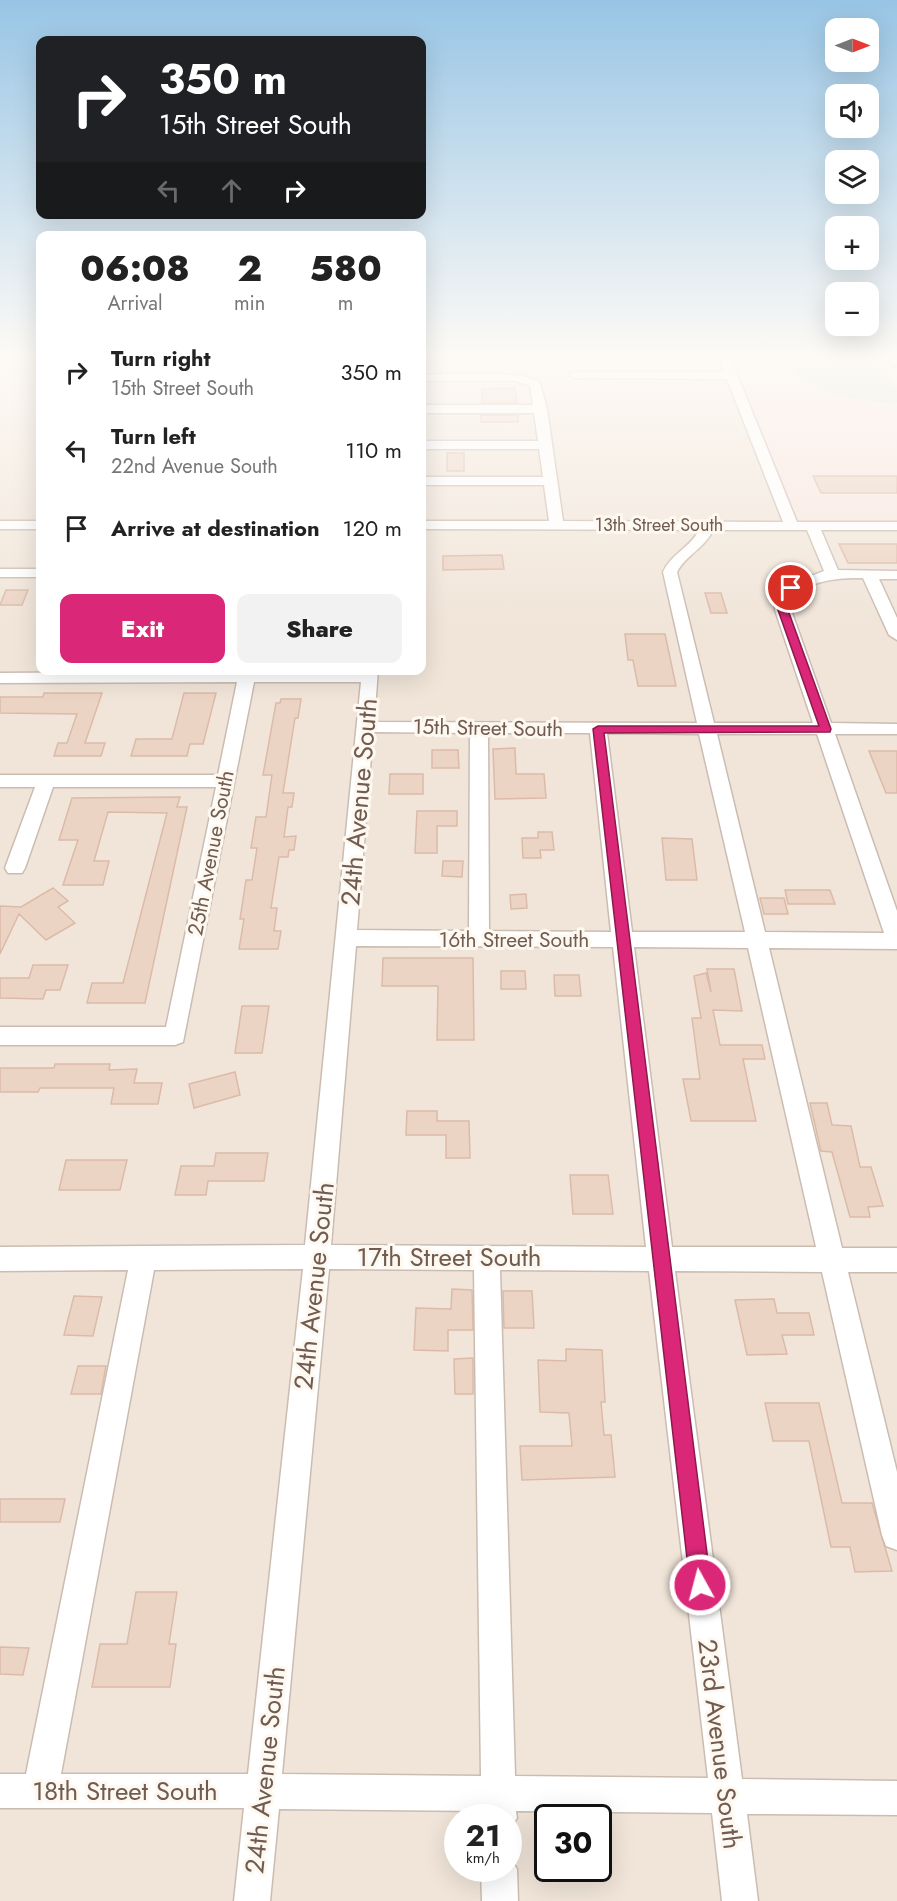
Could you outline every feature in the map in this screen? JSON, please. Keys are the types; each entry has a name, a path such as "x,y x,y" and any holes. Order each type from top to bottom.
{"street":[{"path":"544,446 557,525"},
{"path":"759,446 792,526"},
{"path":"426,481 549,480"},
{"path":"0,525 36,525"},
{"name":"13th Street South","path":"426,525 897,526"},
{"path":"707,526 705,534 674,560 670,572 897,1535"},
{"path":"812,526 832,574"},
{"path":"0,573 36,573"},
{"path":"897,575 832,574 808,578 791,588 782,597 783,610 826,729 897,941"},
{"path":"869,574 897,635"},
{"path":"0,678 186,675"},
{"name":"25th Avenue South","path":"0,1036 174,1036 248,675"},
{"name":"24th Avenue South","path":"252,1901 317,1257 370,675"},
{"name":"15th Street South","path":"366,727 897,729"},
{"path":"479,728 479,940"},
{"name":"23rd Avenue South","path":"598,729 660,1257 740,1901"},
{"path":"0,781 225,782"},
{"path":"15,868 46,781"},
{"name":"16th Street South","path":"346,939 897,941"},
{"path":"487,1257 498,1804"},
{"name":"17th Street South","path":"0,1259 660,1257 897,1260"},
{"path":"40,1791 143,1259"},
{"name":"18th Street South","path":"0,1791 263,1791 454,1804"},
{"name":"18th Street South","path":"522,1806 726,1796 897,1798"},
{"path":"499,1882 500,1901"}],"shaded area":[{"path":"0,446 36,446 36,675 426,675 426,446 815,446 897,526 897,1901 0,1901"},
{"path":"760,446 897,446 897,526 792,526"}],"building":[{"path":"447,453 464,453 464,471 447,471"},
{"path":"813,476 897,476 897,493 821,493"},
{"path":"839,544 897,544 897,563 848,563"},
{"path":"502,555 504,569 443,570 443,556"},
{"path":"6,590 28,590 22,605 0,605"},
{"path":"705,593 721,593 727,613 711,613"},
{"path":"625,634 665,634 676,686 638,686 633,660 628,660"},
{"path":"44,693 102,693 85,743 105,743 101,756 54,756 58,743 67,743 77,714 0,713 0,697 43,697"},
{"path":"184,693 216,693 203,744 190,744 187,756 131,756 136,739 172,739"},
{"path":"281,699 301,699 298,718 295,718 283,793 294,793 292,807 288,807 284,837 296,836 294,850 289,850 288,857 279,857 271,908 277,908 274,931 281,931 278,949 239,949 244,919 240,919 246,880 252,880 257,848 251,848 256,817 266,817 272,775 263,775 276,703 280,703"},
{"path":"515,748 516,774 544,774 546,798 495,799 493,749"},
{"path":"432,750 458,750 459,768 432,768"},
{"path":"869,751 897,751 897,793 886,793"},
{"path":"390,774 423,774 423,794 389,794"},
{"path":"180,797 177,807 187,807 145,1003 87,1003 92,983 123,983 167,813 108,812 94,861 109,861 103,885 63,885 78,840 59,840 72,798"},
{"path":"417,811 457,811 457,826 437,826 437,853 415,853"},
{"path":"538,832 552,832 554,850 540,850 541,858 523,858 522,838 538,838"},
{"path":"662,838 692,839 697,880 666,880"},
{"path":"443,861 463,861 462,877 442,876"},
{"path":"53,888 68,901 58,907 75,923 46,940 19,914 0,954 0,906 21,907"},
{"path":"785,890 830,890 835,904 788,904"},
{"path":"526,894 527,908 511,909 510,895"},
{"path":"760,898 784,898 788,914 764,914"},
{"path":"383,958 473,958 474,1040 437,1040 438,986 382,986"},
{"path":"33,965 68,965 60,990 46,990 43,999 0,998 0,978 29,978"},
{"path":"707,969 734,969 742,1011 713,1010 720,1045 762,1045 765,1059 743,1059 756,1121 691,1121 683,1079 700,1079 692,1018 701,1018 694,976 706,973 711,992"},
{"path":"501,971 525,971 526,989 501,989"},
{"path":"554,975 579,975 581,996 555,996"},
{"path":"242,1006 269,1006 262,1053 235,1053"},
{"path":"55,1064 110,1064 109,1070 137,1069 134,1083 162,1083 158,1104 111,1104 114,1088 40,1088 38,1092 0,1092 0,1068 54,1068"},
{"path":"235,1072 240,1095 194,1108 189,1084"},
{"path":"810,1103 827,1103 832,1125 851,1126 860,1167 871,1167 883,1206 868,1207 870,1217 850,1217 832,1152 821,1151"},
{"path":"407,1111 437,1111 437,1121 469,1121 470,1158 446,1158 446,1135 406,1135"},
{"path":"216,1153 268,1153 264,1181 208,1181 206,1195 175,1195 181,1166 214,1166"},
{"path":"66,1160 127,1160 120,1190 59,1190"},
{"path":"570,1175 608,1175 613,1214 573,1214"},
{"path":"452,1289 472,1290 473,1330 448,1330 448,1351 414,1350 416,1308 451,1309"},
{"path":"503,1291 532,1291 534,1328 504,1328"},
{"path":"74,1296 102,1297 93,1336 64,1335"},
{"path":"774,1299 777,1313 809,1313 814,1335 782,1335 787,1354 747,1355 735,1300"},
{"path":"566,1349 602,1350 605,1402 601,1402 604,1435 611,1435 615,1477 522,1480 520,1446 572,1446 569,1413 540,1412 538,1360 566,1361"},
{"path":"473,1358 473,1394 455,1394 454,1359"},
{"path":"78,1366 106,1366 101,1394 71,1394"},
{"path":"765,1403 819,1403 842,1503 872,1503 892,1571 855,1572 850,1547 831,1547 809,1441 773,1441"},
{"path":"0,1499 65,1499 60,1522 0,1522"},
{"path":"136,1592 177,1592 169,1644 176,1644 170,1687 92,1687 100,1644 127,1644"},
{"path":"0,1647 29,1648 23,1675 0,1674"}],"route":[{"path":"700,1585 598,729 826,729 783,610 782,597 791,588"}]}
